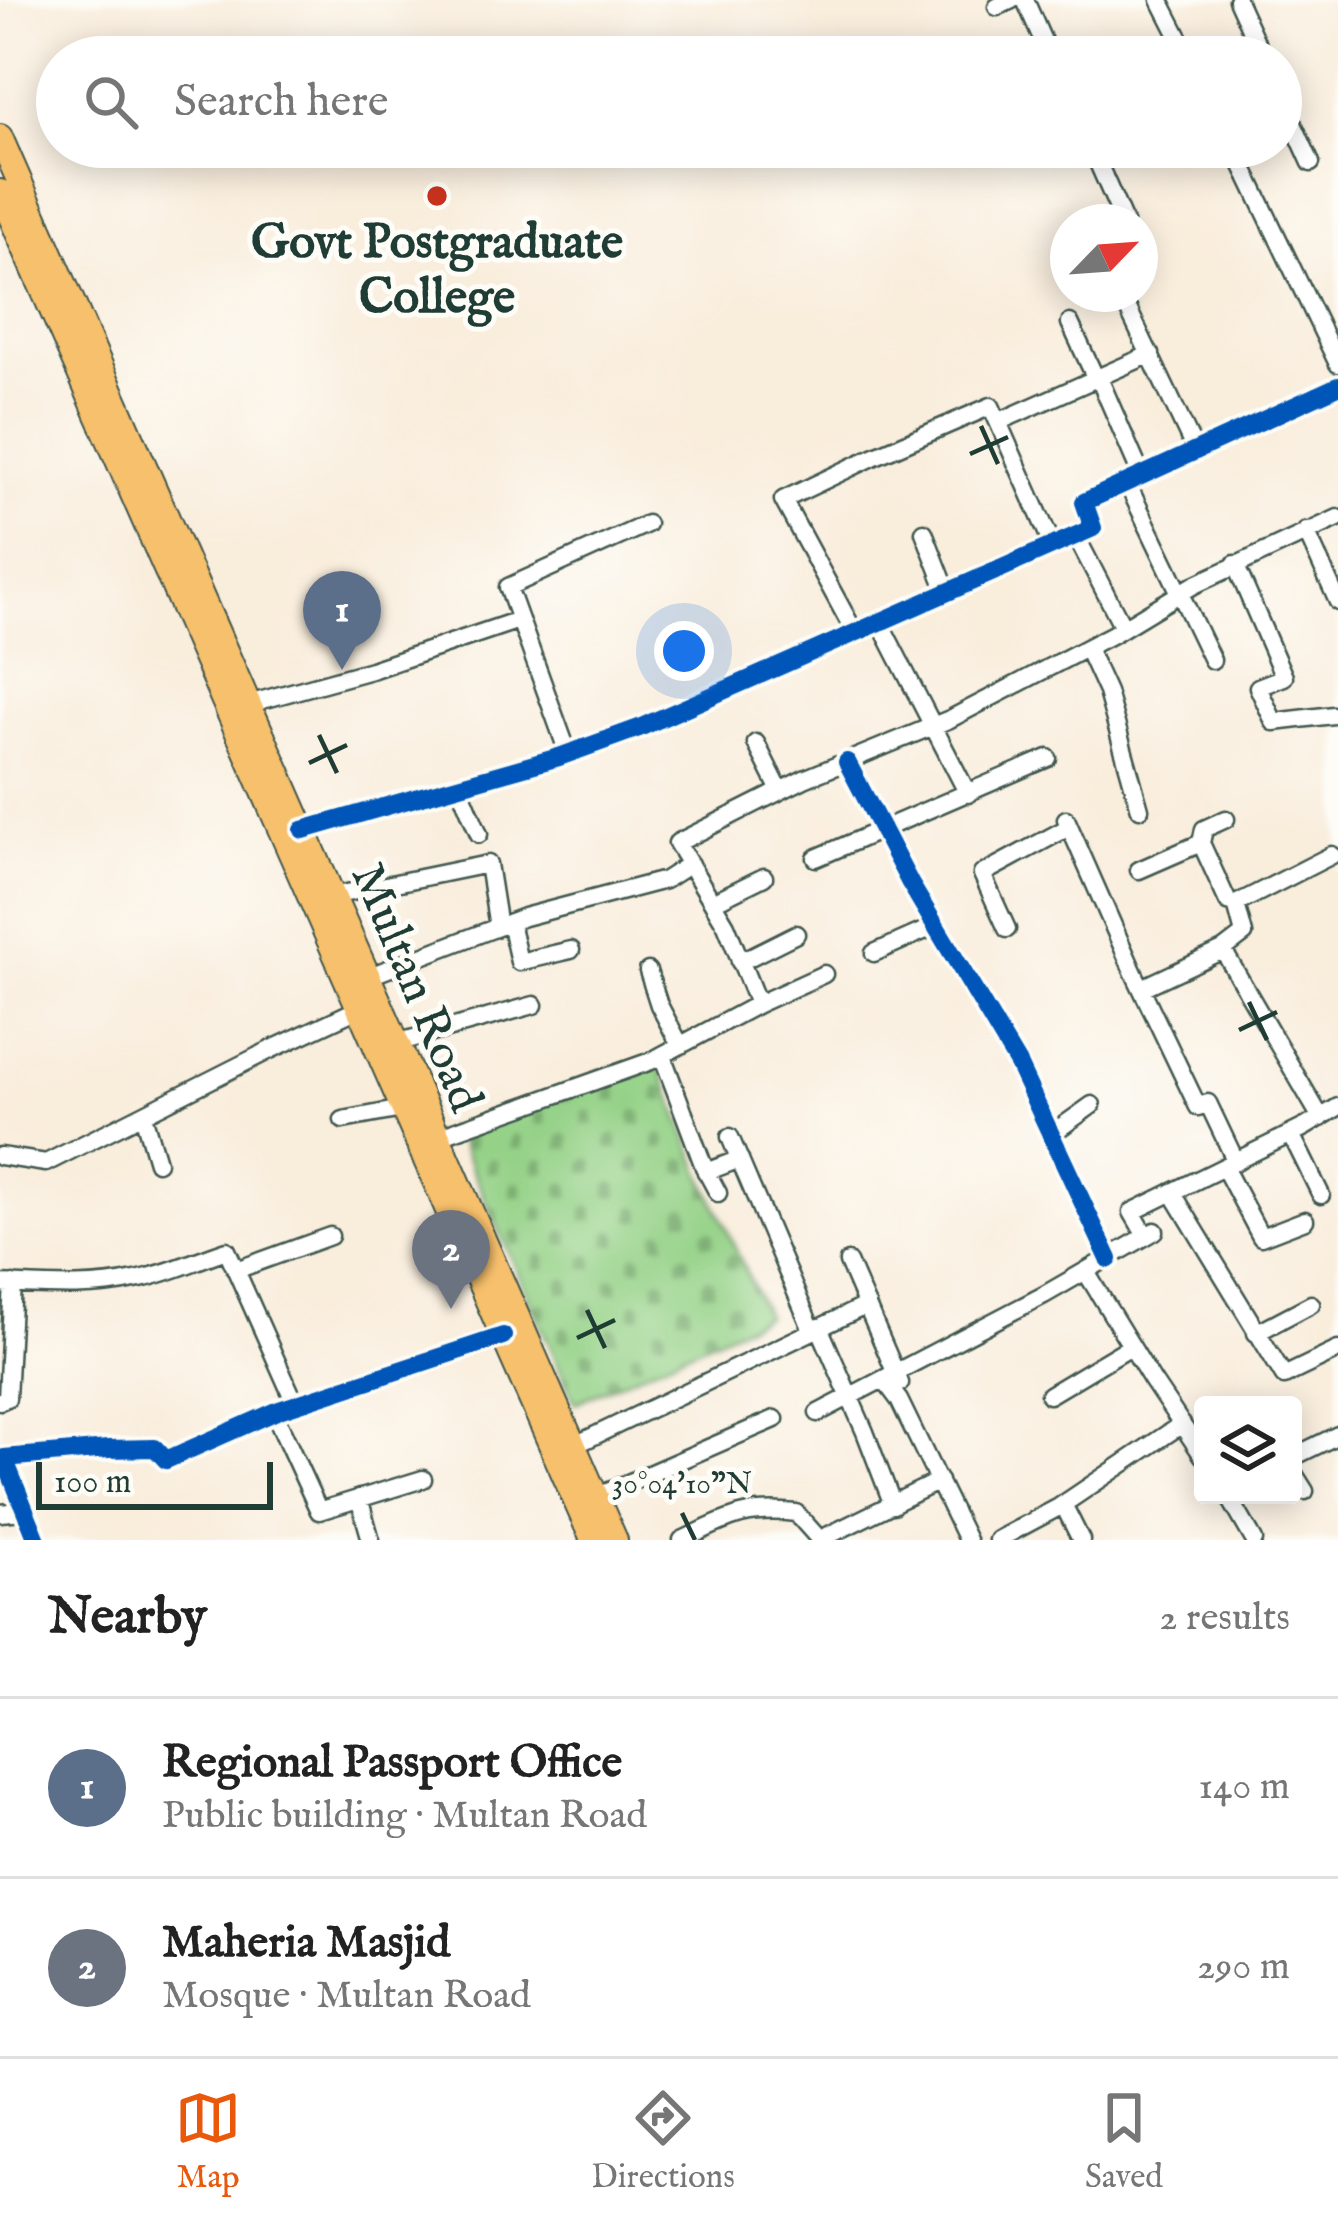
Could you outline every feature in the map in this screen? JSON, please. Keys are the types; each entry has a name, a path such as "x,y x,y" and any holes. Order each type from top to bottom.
{"main road":[{"name":"Multan Road","path":"0,137 615,1540"},
{"name":"Multan Road","path":"0,192 592,1540"}],"street":[{"path":"1025,0 1041,36"},
{"path":"1160,0 1178,36"},
{"path":"1237,0 1253,36"},
{"path":"1302,143 1311,163"},
{"path":"1100,168 1116,204"},
{"path":"1244,168 1338,364"},
{"path":"1130,312 1196,452"},
{"path":"1070,323 1097,379 1179,593 1212,659"},
{"path":"998,422 1151,354"},
{"path":"303,830 639,728 1093,528 1084,502 1338,386"},
{"path":"855,633 783,500 873,457 991,406 1053,546"},
{"path":"758,1004 713,902 677,843 781,790 934,725 1087,648 1235,564 1338,518"},
{"path":"568,753 508,587 647,524"},
{"path":"1306,531 1338,602"},
{"path":"924,532 948,594"},
{"path":"1076,536 1123,627"},
{"path":"1235,564 1284,677 1258,687 1274,722 1333,715"},
{"path":"248,704 371,670 519,620"},
{"path":"880,622 968,794"},
{"path":"1087,648 1107,692 1140,809"},
{"path":"755,743 781,790"},
{"path":"816,858 1048,758"},
{"path":"847,761 935,926 1018,1064 1109,1259"},
{"path":"459,786 479,834"},
{"path":"1226,819 1204,830 1201,843 1228,902 1236,904 1332,855"},
{"path":"1007,929 982,874 1068,823 1198,1107 1208,1103 1261,1237 1305,1220"},
{"path":"1139,870 1201,843"},
{"path":"332,896 488,864 519,962 572,950"},
{"path":"367,976 504,924 665,880 690,865"},
{"path":"713,902 764,877"},
{"path":"1142,988 1223,950 1244,934 1236,904"},
{"path":"874,953 935,926"},
{"path":"740,962 796,934"},
{"path":"1223,950 1321,1118"},
{"path":"648,971 680,1046"},
{"path":"437,1137 601,1081 824,974"},
{"path":"396,1043 534,1005"},
{"path":"0,1156 46,1162 358,1009"},
{"path":"662,1055 718,1193"},
{"path":"1050,1135 1092,1106"},
{"path":"818,1412 895,1381 1109,1259 1151,1233 1132,1212 1338,1107"},
{"path":"343,1120 402,1109"},
{"path":"142,1114 157,1162"},
{"path":"1291,1134 1321,1195"},
{"path":"730,1137 850,1398 892,1505"},
{"path":"706,1172 740,1159"},
{"path":"1172,1192 1283,1376 1338,1350"},
{"path":"236,1270 329,1236"},
{"path":"0,1401 7,1398 7,1284 77,1287 132,1281 227,1250 296,1405"},
{"path":"848,1262 899,1400 967,1540"},
{"path":"1086,1272 1194,1442"},
{"path":"1256,1334 1311,1304"},
{"path":"573,1446 866,1305"},
{"path":"37,1540 4,1458 155,1448 166,1460 274,1413 503,1336"},
{"path":"1049,1395 1131,1346"},
{"path":"274,1413 319,1511 423,1479"},
{"path":"596,1497 775,1419"},
{"path":"997,1540 1063,1504 1182,1424"},
{"path":"1302,1453 1338,1435"},
{"path":"682,1540 736,1515 764,1510 796,1513 819,1540 847,1534 939,1481"},
{"path":"1302,1486 1305,1491"},
{"path":"359,1498 371,1540"},
{"path":"1063,1504 1081,1540"},
{"path":"1235,1504 1254,1540"},
{"path":"0,1514 23,1511"}],"green space":[{"path":"658,1063 766,1316 575,1403 457,1135"}],"cycle path":[{"path":"303,830 559,757 639,728 1093,528 1084,502 1338,386"},
{"path":"847,762 910,883 1018,1064 1109,1259"},
{"path":"37,1540 4,1458 155,1448 166,1460 279,1410 503,1336"}],"place":[{"name":"Govt Postgraduate College","path":"437,196"},
{"name":"Regional Passport Office","path":"342,670"},
{"name":"Maheria Masjid","path":"451,1309"}]}
